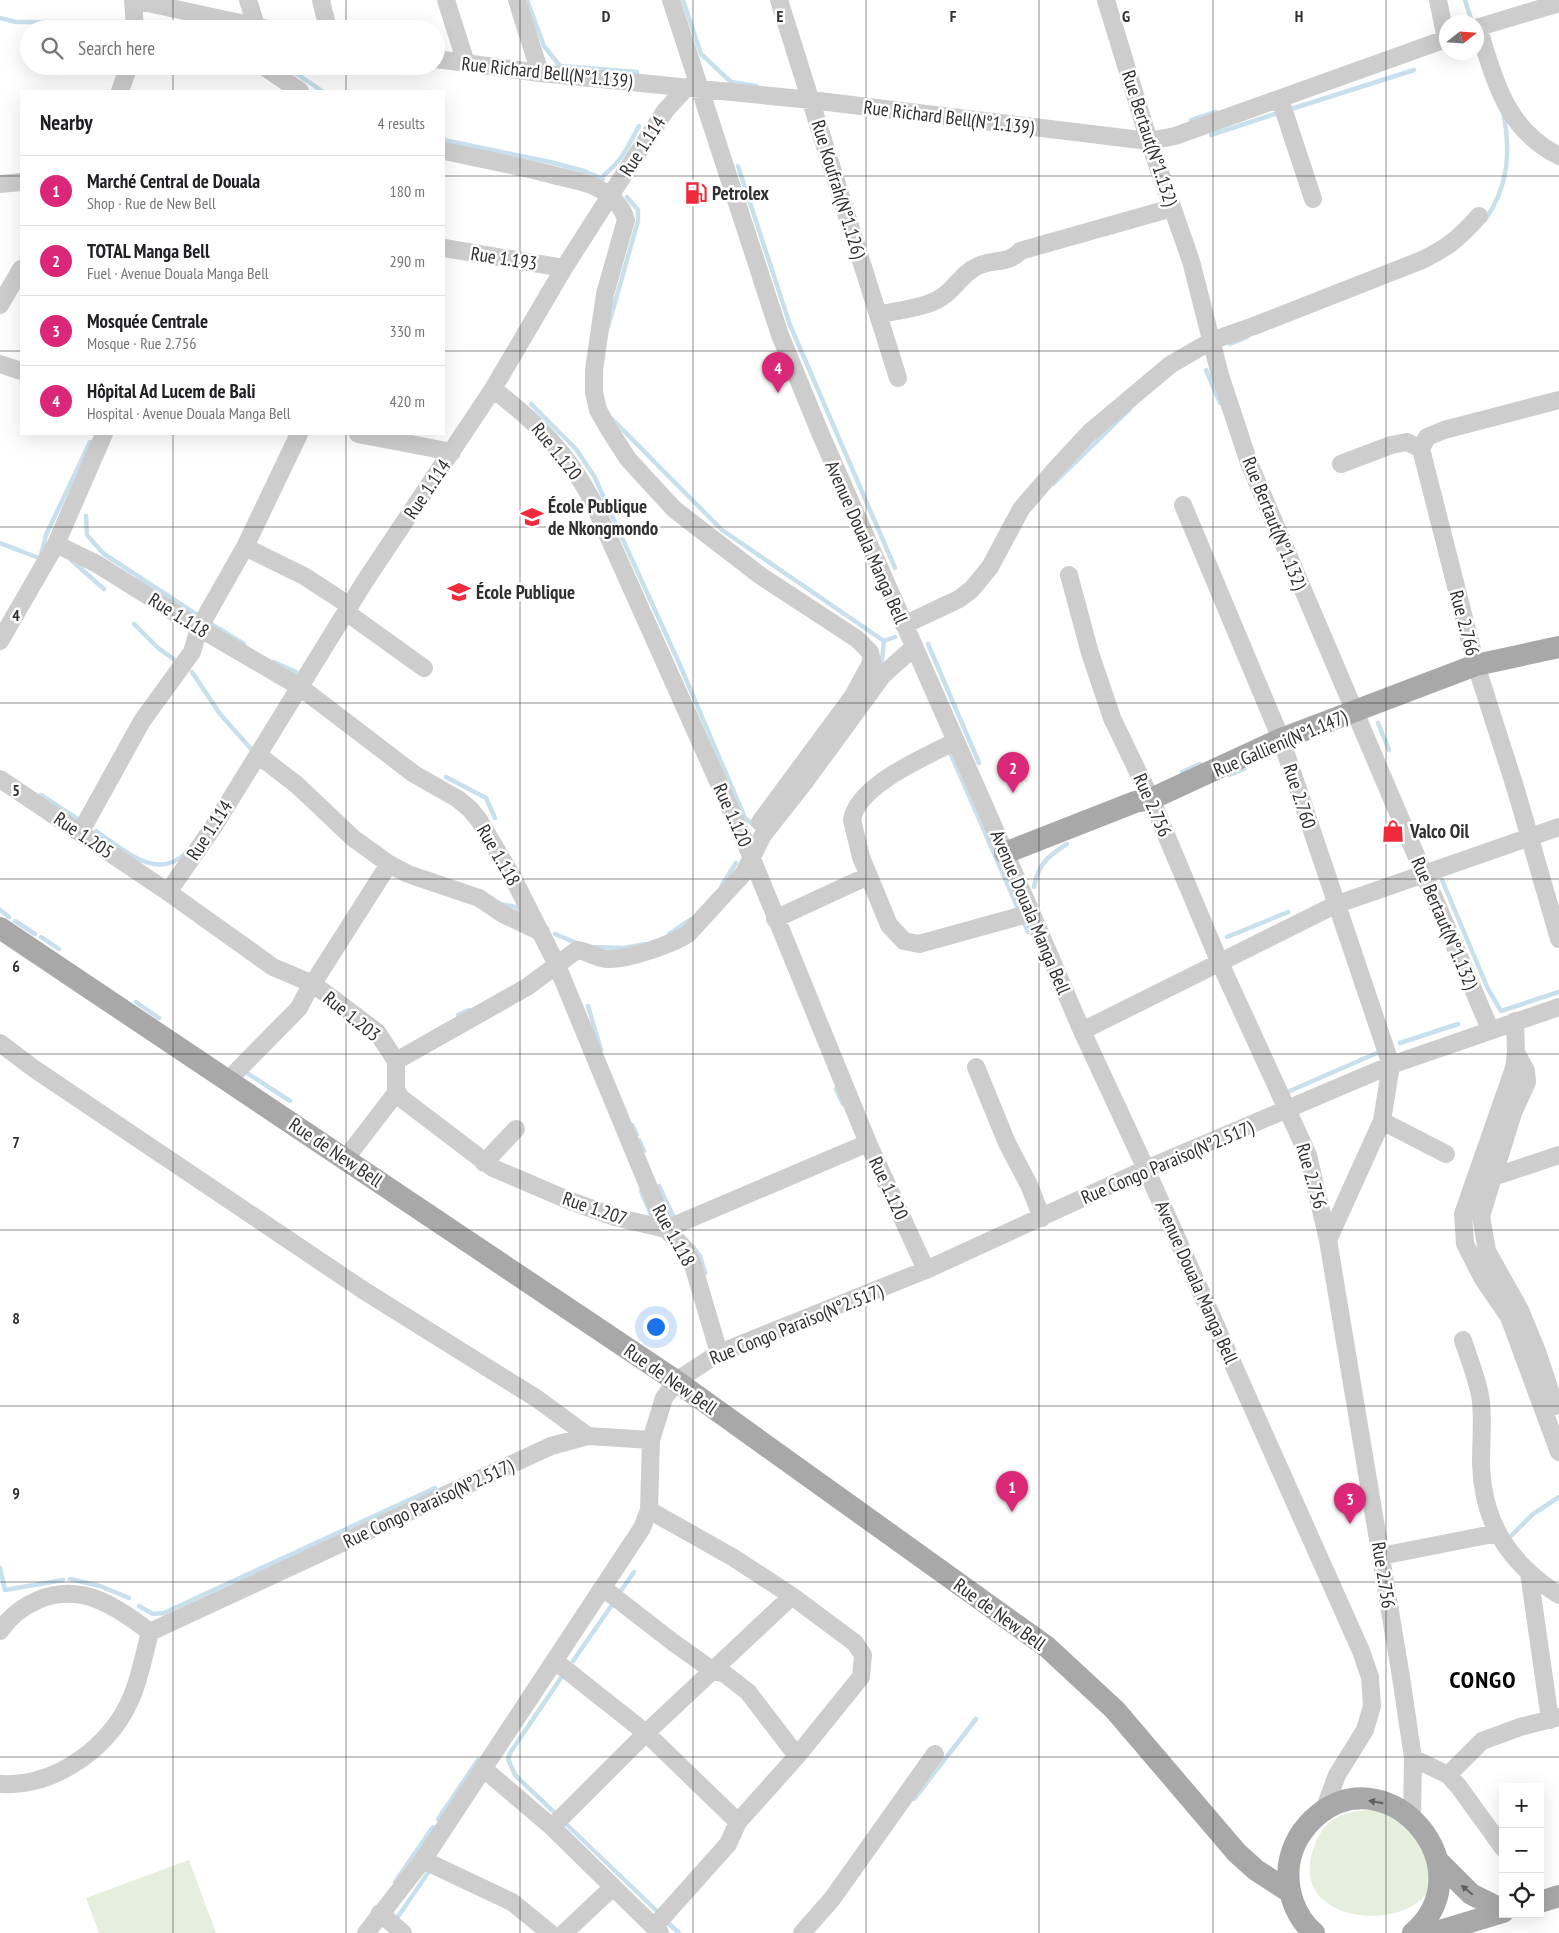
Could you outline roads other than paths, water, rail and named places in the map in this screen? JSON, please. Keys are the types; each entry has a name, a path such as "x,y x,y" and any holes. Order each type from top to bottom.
{"main road":[{"name":"Rue Gallieni(N°1.147)","path":"1005,853 1135,802 1151,799 1281,739 1476,664 1559,647"},
{"name":"Rue de New Bell","path":"0,928 346,1158 676,1381 1046,1647 1115,1710 1237,1852 1314,1933"},
{"path":"1295,1912 1288,1873 1291,1854 1298,1837 1310,1822 1324,1810 1351,1801 1379,1801 1396,1807 1412,1818 1424,1830 1438,1861 1438,1890 1434,1904 1428,1917 1413,1933"},
{"path":"1438,1861 1471,1894 1499,1909"},
{"path":"1544,1900 1559,1896"},
{"path":"1433,1933 1499,1912"}],"street":[{"path":"135,20 134,0 229,20"},
{"path":"248,0 258,20"},
{"path":"321,0 326,20"},
{"path":"446,0 466,63"},
{"path":"517,0 540,72"},
{"name":"Avenue Douala Manga Bell","path":"671,0 693,88 790,362 1082,1031 1146,1169 1361,1651 1370,1677 1372,1706 1365,1730 1337,1775 1324,1810"},
{"name":"Rue Koufrah(N°1.126)","path":"779,0 898,378"},
{"name":"Rue Bertaut(N°1.132)","path":"1106,0 1149,141 1199,289 1211,341 1237,429 1256,479 1490,1029"},
{"path":"1438,0 1441,15"},
{"path":"1484,25 1559,3"},
{"name":"Rue Richard Bell(N°1.139)","path":"445,60 811,100 1149,141 1175,136 1439,42"},
{"path":"1484,49 1496,87 1508,110 1541,146 1559,156"},
{"path":"120,90 126,75"},
{"path":"276,75 299,90"},
{"name":"Rue 1.114","path":"168,892 208,834 348,609 493,389 564,268 665,111 693,88"},
{"path":"1280,99 1313,199"},
{"path":"346,1158 396,1093 396,1061 526,987 556,963 577,950 606,959 626,958 678,940 696,927 715,903 744,873 749,852 853,696 872,661 870,652 861,642 761,576 674,509 634,467 598,410 594,392 594,370 605,294 626,220 624,211 610,196 591,185 512,164 445,151"},
{"path":"0,184 20,182"},
{"path":"878,315 941,298 970,270 978,266 1013,259 1020,251 1172,208"},
{"path":"904,625 959,599 972,590 990,567 1021,509 1090,433 1158,374 1211,341 1422,260 1446,248 1459,238 1479,216"},
{"name":"Rue 1.193","path":"445,248 564,268"},
{"path":"0,305 20,271"},
{"path":"0,364 20,371"},
{"name":"Rue 1.120","path":"493,389 528,415 555,443 579,474 611,539 749,852 868,1143 926,1270"},
{"path":"1341,464 1390,445 1407,442 1421,448 1427,437 1444,430 1559,400"},
{"path":"0,641 56,544 104,435"},
{"path":"80,833 142,721 192,652 199,628 245,547 300,435"},
{"path":"363,435 452,452"},
{"name":"Rue 2.766","path":"1421,448 1476,664 1559,939"},
{"name":"Rue 2.760","path":"1183,505 1281,739 1391,1065"},
{"name":"Rue 1.118","path":"56,544 97,564 199,628 300,687 406,768 470,809 479,820 512,876 556,963 666,1230 685,1250 692,1265 719,1354"},
{"path":"245,547 304,576 424,668"},
{"name":"Rue 2.756","path":"1069,575 1105,700 1151,799 1220,963 1308,1155 1328,1240 1413,1758 1412,1818"},
{"path":"749,852 794,797 882,675 914,648"},
{"path":"956,741 868,791 856,807 852,820 868,876 889,925 898,936 911,944 969,932 1031,912"},
{"path":"258,755 297,785 353,838 389,864 408,874 479,898 503,914 541,932"},
{"name":"Rue 1.205","path":"0,779 168,892"},
{"path":"1082,1031 1336,905 1559,827"},
{"path":"228,1080 292,1017 303,1003 305,996 389,864"},
{"path":"775,918 868,876"},
{"name":"Rue 1.203","path":"168,892 273,967 313,984 377,1032 396,1061"},
{"name":"Rue Congo Paraiso(N°2.517)","path":"150,1632 551,1446 588,1436 651,1440 664,1398 676,1381 719,1354 926,1270 1146,1169 1391,1065 1559,1006"},
{"path":"1515,1021 1516,1052 1514,1068 1463,1214 1465,1244 1483,1279 1509,1317 1559,1452"},
{"path":"0,1043 33,1068 363,1290 536,1398 588,1436"},
{"path":"1516,1052 1526,1071 1527,1082 1513,1113 1481,1216 1487,1250 1520,1310 1538,1354 1559,1418"},
{"path":"1328,1240 1382,1122 1391,1065"},
{"path":"976,1067 1007,1143 1029,1186 1042,1218"},
{"name":"Rue 1.207","path":"396,1093 484,1163 522,1182 568,1200 615,1217 666,1230"},
{"path":"1382,1122 1446,1154"},
{"path":"484,1163 516,1129"},
{"path":"666,1230 868,1143"},
{"path":"1493,1177 1559,1155"},
{"path":"1463,1340 1481,1401 1481,1465 1484,1493 1498,1533 1513,1558 1529,1573 1559,1595"},
{"path":"366,1933 423,1860 642,1528 649,1510 651,1440"},
{"path":"484,1769 552,1827 657,1930 728,1844 738,1822 798,1756 861,1676 864,1663 860,1647 792,1596 734,1558 649,1510"},
{"path":"1381,1556 1498,1533"},
{"path":"1448,1775 1482,1742 1495,1735 1554,1718 1529,1573"},
{"path":"603,1588 712,1670 724,1674 748,1692 798,1756"},
{"path":"0,1631 14,1615 28,1605 49,1596 65,1593 92,1596 107,1602 150,1632 134,1693 116,1723 97,1748 66,1770 36,1780 0,1784"},
{"path":"552,1827 646,1733 792,1596"},
{"path":"555,1661 646,1733 738,1822"},
{"path":"802,1933 838,1890 936,1754"},
{"path":"1413,1758 1448,1775 1459,1787 1499,1842"},
{"path":"423,1860 512,1902 550,1933"},
{"path":"564,1933 613,1886"},
{"path":"380,1913 404,1933"}],"waterway":[{"path":"527,0 544,46 560,66 637,72"},
{"path":"683,0 701,54 731,82 756,86"},
{"path":"1465,0 1470,15"},
{"path":"0,18 20,22"},
{"path":"1288,110 1414,70"},
{"path":"298,75 321,90"},
{"path":"1485,220 1499,194 1506,168 1507,140 1503,111"},
{"path":"1191,120 1216,112"},
{"path":"1211,135 1281,112"},
{"path":"604,175 620,159 639,126"},
{"path":"445,140 550,162 584,171 603,179"},
{"path":"738,166 790,325 895,568"},
{"path":"608,327 638,221 638,210 627,197"},
{"path":"1230,344 1247,337"},
{"path":"1206,370 1220,403"},
{"path":"531,404 576,449 594,476 679,663 745,818 755,826"},
{"path":"1053,484 1130,409"},
{"path":"612,419 722,530 884,641"},
{"path":"41,555 46,535 90,442"},
{"path":"86,516 87,535 104,554 202,618"},
{"path":"0,543 39,558"},
{"path":"71,560 104,589"},
{"path":"208,622 244,644"},
{"path":"134,624 158,648 175,660"},
{"path":"884,641 895,637"},
{"path":"877,672 882,660 884,641"},
{"path":"928,644 979,763"},
{"path":"274,662 296,672"},
{"path":"192,672 220,714 252,750"},
{"path":"1378,723 1389,750"},
{"path":"949,750 1020,913"},
{"path":"1182,772 1200,764"},
{"path":"1229,775 1244,769"},
{"path":"446,777 486,798 495,818"},
{"path":"41,795 82,822"},
{"path":"96,831 128,854 151,864 175,861 186,853"},
{"path":"1034,887 1041,866 1054,853 1067,844"},
{"path":"722,885 736,863"},
{"path":"1442,880 1488,989 1501,1011 1559,992"},
{"path":"500,904 516,907 522,912"},
{"path":"0,910 9,917"},
{"path":"1227,937 1288,912"},
{"path":"669,934 691,919"},
{"path":"1023,920 1028,932"},
{"path":"15,921 35,934"},
{"path":"555,934 579,944"},
{"path":"41,937 59,949"},
{"path":"591,947 624,948 646,944"},
{"path":"136,1002 159,1018"},
{"path":"588,1006 601,1050"},
{"path":"458,1015 469,1010"},
{"path":"1400,1043 1458,1024"},
{"path":"1285,1093 1377,1053"},
{"path":"244,1071 290,1101"},
{"path":"836,1089 843,1104"},
{"path":"632,1125 637,1135"},
{"path":"639,1140 644,1151"},
{"path":"659,1186 675,1220"},
{"path":"641,1191 651,1214"},
{"path":"693,1247 700,1256 705,1273"},
{"path":"677,1254 683,1264"},
{"path":"139,1606 153,1614 164,1613 435,1488"},
{"path":"1508,1539 1533,1514 1559,1497"},
{"path":"0,1568 5,1590 63,1580"},
{"path":"618,1595 634,1572"},
{"path":"70,1579 100,1586 129,1598"},
{"path":"573,1661 614,1602"},
{"path":"558,1816 515,1775 508,1759 510,1753 563,1675"},
{"path":"914,1799 976,1719"},
{"path":"438,1819 478,1760"},
{"path":"564,1822 661,1915"},
{"path":"395,1882 433,1827"},
{"path":"395,1921 432,1867"},
{"path":"666,1921 679,1933"}],"place":[{"name":"Petrolex","path":"696,193"},
{"name":"Hôpital Ad Lucem de Bali","path":"778,393"},
{"name":"École Publique de Nkongmondo","path":"532,517"},
{"name":"École Publique","path":"459,592"},
{"name":"TOTAL Manga Bell","path":"1013,793"},
{"name":"Valco Oil","path":"1393,831"},
{"name":"Marché Central de Douala","path":"1012,1512"},
{"name":"Mosquée Centrale","path":"1350,1524"}],"district":[{"name":"CONGO","path":"1483,1680"}]}
